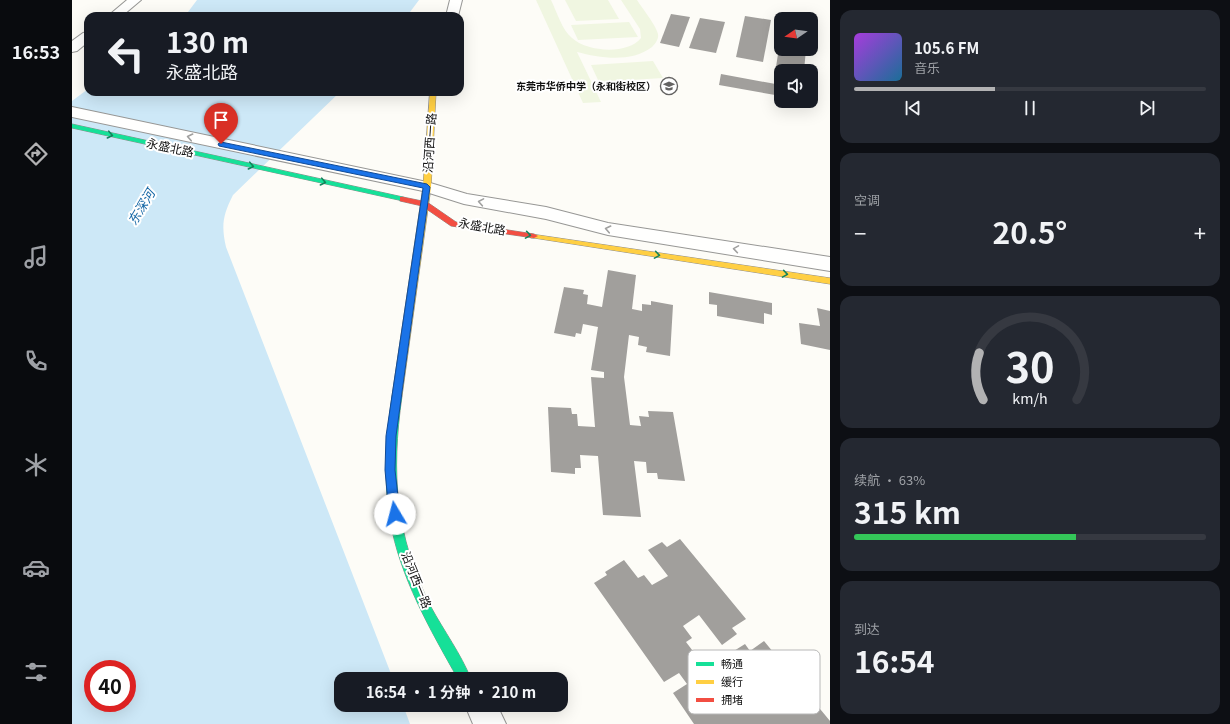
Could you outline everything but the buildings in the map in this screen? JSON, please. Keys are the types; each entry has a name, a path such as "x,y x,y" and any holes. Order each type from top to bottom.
{"street":[{"path":"119,12 135,0"},
{"path":"453,12 456,0"},
{"path":"72,48 84,39"},
{"name":"沿河西一路","path":"433,96 426,195 391,436 390,470 392,501 399,539 412,578 431,617 461,672"},
{"name":"永盛北路","path":"72,112 291,167"},
{"name":"永盛北路","path":"72,126 291,167 426,195 464,199 546,213 608,229 830,264"},
{"name":"永盛北路","path":"426,195 454,224 830,281"},
{"path":"484,712 490,724"}],"green space":[{"path":"536,0 551,0 568,35 579,43 597,49 607,50 627,47 641,38 640,29 621,0 637,0 655,26 658,38 652,47 644,52 625,57 615,58 595,56 577,52 601,102 583,103"},
{"path":"565,0 608,0 619,19 576,21"},
{"path":"629,22 638,37 578,40 571,25"},
{"path":"653,61 663,78 599,82 591,65"}],"water":[{"path":"197,0 419,0 410,12 188,12"},
{"name":"东深河","path":"84,92 84,96 336,96 233,195 225,214 223,226 226,247 390,672 334,672 334,712 406,712 410,724 72,724 72,101"}],"traffic: fast":[{"path":"72,126 403,199"},
{"path":"397,396 391,449 391,485 395,520 399,538 404,557 419,593 436,628 461,672"}],"traffic: slow":[{"path":"397,396 427,187 433,96"},
{"path":"534,236 830,281"}],"traffic: jam":[{"path":"403,199 424,204 454,224 534,236"}],"place":[{"name":"东莞市华侨中学（永和街校区）","path":"669,86"}],"route":[{"path":"221,144 427,187 391,436 390,470 392,501 395,514"}]}
